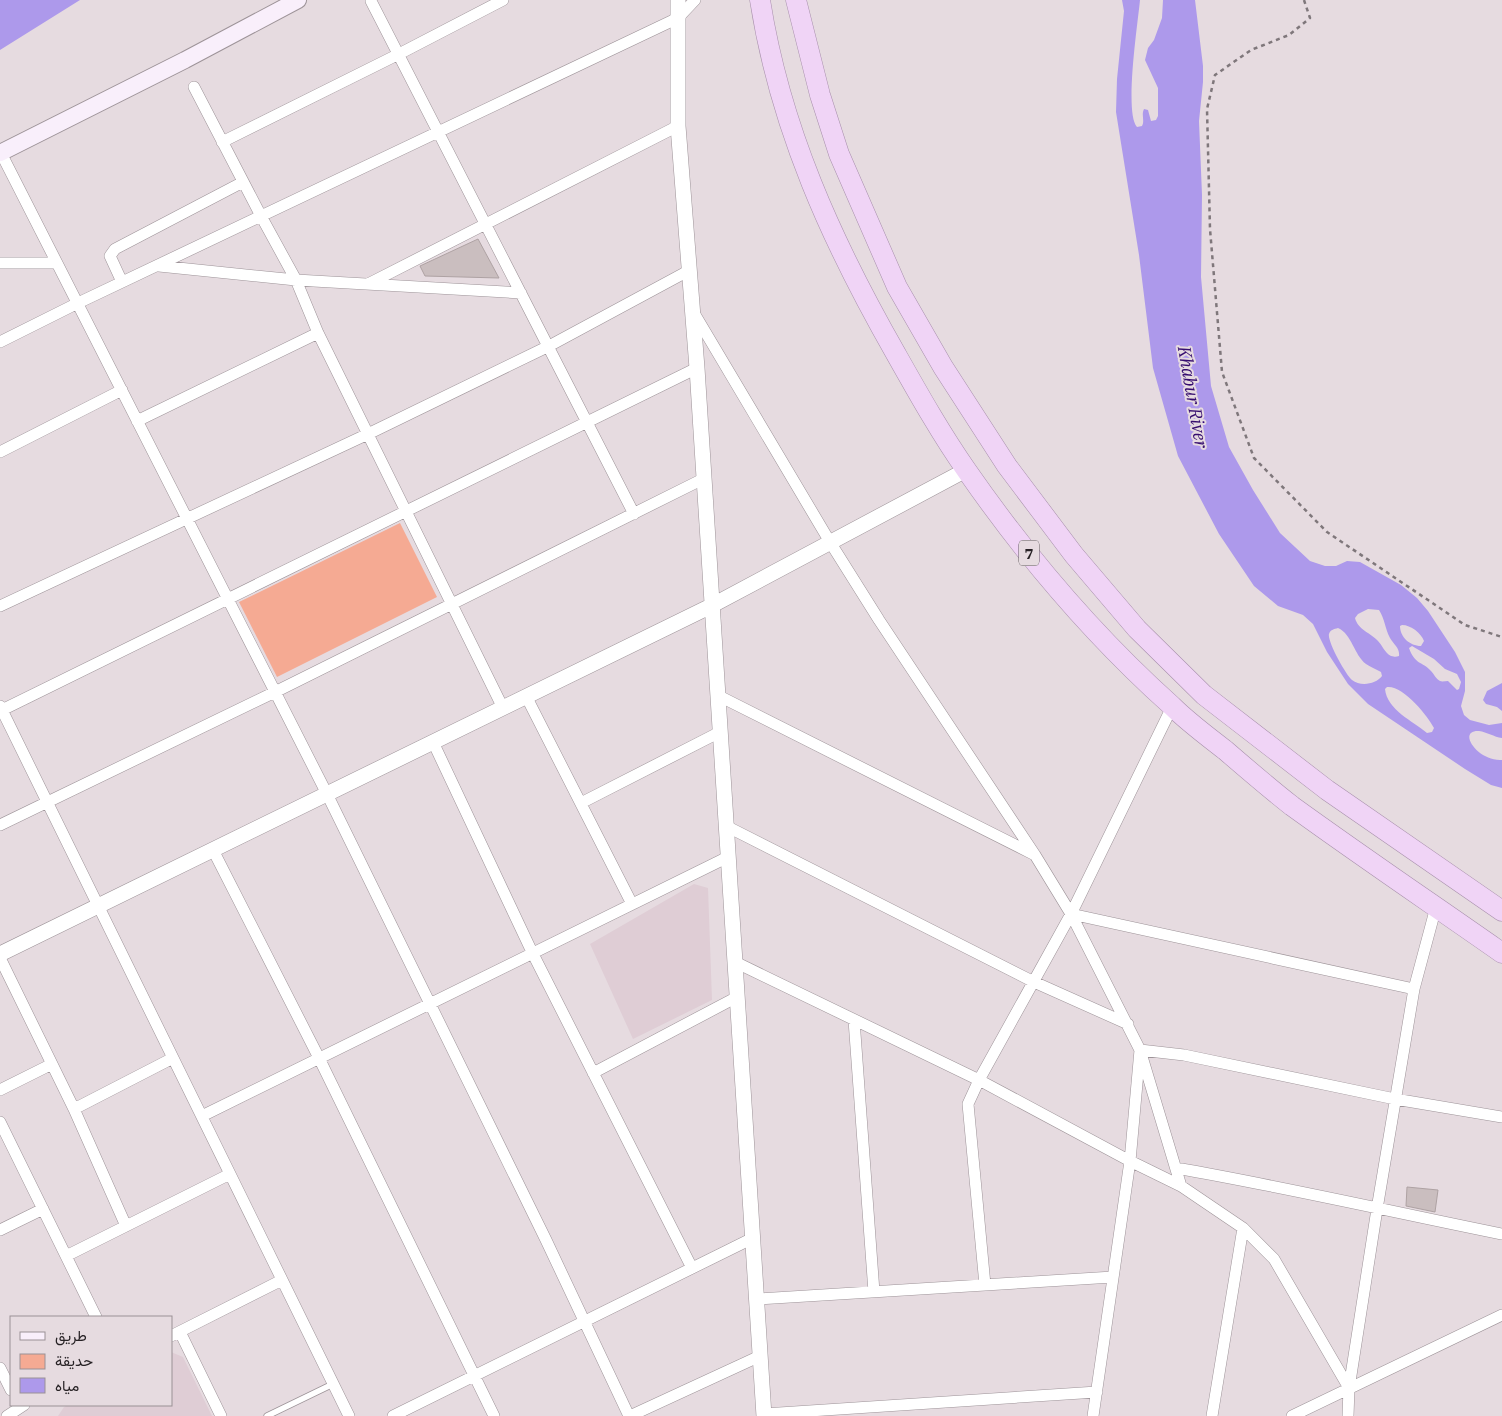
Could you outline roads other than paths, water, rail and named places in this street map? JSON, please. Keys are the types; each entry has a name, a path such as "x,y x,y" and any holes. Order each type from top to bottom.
{"highway":[{"name":"7","path":"760,0 766,39 784,108 808,178 832,233 870,309 912,383 966,470 1012,532 1056,586 1111,647 1172,707 1290,804 1502,953"},
{"name":"7","path":"796,0 820,95 839,154 897,287 943,367 1007,466 1074,556 1137,629 1204,695 1327,790 1502,911"}],"main road":[{"path":"1,153 185,60 298,0"}],"street":[{"path":"222,142 503,0"},
{"path":"678,0 678,126 697,368 764,1415 1097,1392"},
{"path":"0,342 78,303 678,18 695,0"},
{"path":"371,1 634,514"},
{"path":"194,87 296,280 318,333 503,708"},
{"path":"368,284 678,126"},
{"path":"1,153 327,794 630,1416 760,1356"},
{"path":"122,282 110,256 115,249 243,182"},
{"path":"0,263 58,264"},
{"path":"157,266 296,280 521,293"},
{"path":"0,606 188,520 549,346 690,270"},
{"path":"693,311 830,542 879,620 1035,855 1071,914 1140,1050 1180,1186"},
{"path":"137,421 318,333"},
{"path":"349,1416 1,708 228,599 697,368"},
{"path":"0,452 122,390"},
{"path":"0,954 711,606 966,470"},
{"path":"0,825 452,605 703,479"},
{"path":"717,695 1035,855"},
{"path":"526,696 632,904"},
{"path":"985,1285 968,1104 979,1080 1071,914 1172,707"},
{"path":"581,803 720,732"},
{"path":"433,742 532,952 692,1268"},
{"path":"726,826 1034,982 1128,1024"},
{"path":"213,850 319,1058 494,1416"},
{"path":"202,1116 728,857"},
{"path":"1348,1416 1349,1388 1414,989 1436,908"},
{"path":"1071,914 1414,989"},
{"path":"0,958 74,1109 126,1226"},
{"path":"735,962 979,1080 1180,1186 1242,1228 1274,1260 1349,1388"},
{"path":"593,1073 737,997"},
{"path":"854,1020 874,1292"},
{"path":"1140,1050 1184,1055 1395,1099 1502,1117"},
{"path":"1093,1416 1130,1161 1140,1050"},
{"path":"74,1109 173,1058"},
{"path":"0,1090 52,1064"},
{"path":"0,1122 96,1316"},
{"path":"1176,1168 1248,1181 1502,1234"},
{"path":"66,1256 230,1174"},
{"path":"0,1230 42,1209"},
{"path":"1212,1416 1242,1228"},
{"path":"393,1416 753,1238"},
{"path":"757,1299 1113,1277"},
{"path":"221,1416 176,1334 282,1280"},
{"path":"1292,1416 1502,1315"},
{"path":"0,1368 10,1388"},
{"path":"7,1416 22,1408"}],"lane":[{"path":"267,1416 333,1384"}],"water":[{"path":"0,0 80,0 0,50"},
{"name":"Khabur River","path":"1122,0 1140,0 1132,86 1133,118 1137,127 1143,124 1144,109 1148,110 1151,121 1156,120 1158,116 1158,88 1145,60 1148,48 1154,40 1162,18 1163,0 1195,0 1203,66 1199,121 1202,195 1201,277 1211,386 1229,447 1280,533 1310,561 1325,566 1336,566 1347,561 1360,562 1401,585 1417,598 1428,611 1455,652 1465,672 1465,691 1461,706 1464,715 1470,720 1489,725 1502,723 1502,738 1479,731 1472,732 1470,740 1473,746 1485,756 1502,760 1502,788 1491,785 1465,769 1368,704 1348,684 1327,652 1313,624 1303,615 1278,606 1254,586 1219,534 1178,456 1153,368 1139,255 1116,112 1117,79 1124,11","holes":["1368,609 1379,610 1388,635 1398,649 1399,656 1389,655 1375,638 1359,626 1355,618 1358,614","1400,626 1409,626 1418,632 1424,641 1421,646 1406,640 1400,630","1338,628 1343,631 1362,660 1381,672 1382,676 1372,683 1364,684 1352,680 1331,643 1329,634 1332,630","1412,646 1434,659 1445,669 1457,674 1461,682 1459,689 1457,690 1448,681 1439,680 1428,668 1416,660 1409,648","1387,687 1400,691 1407,696 1421,709 1431,723 1434,728 1432,732 1427,733 1395,709 1385,689"]},
{"path":"1502,683 1502,711 1497,707 1486,704 1483,700 1487,691"}]}
